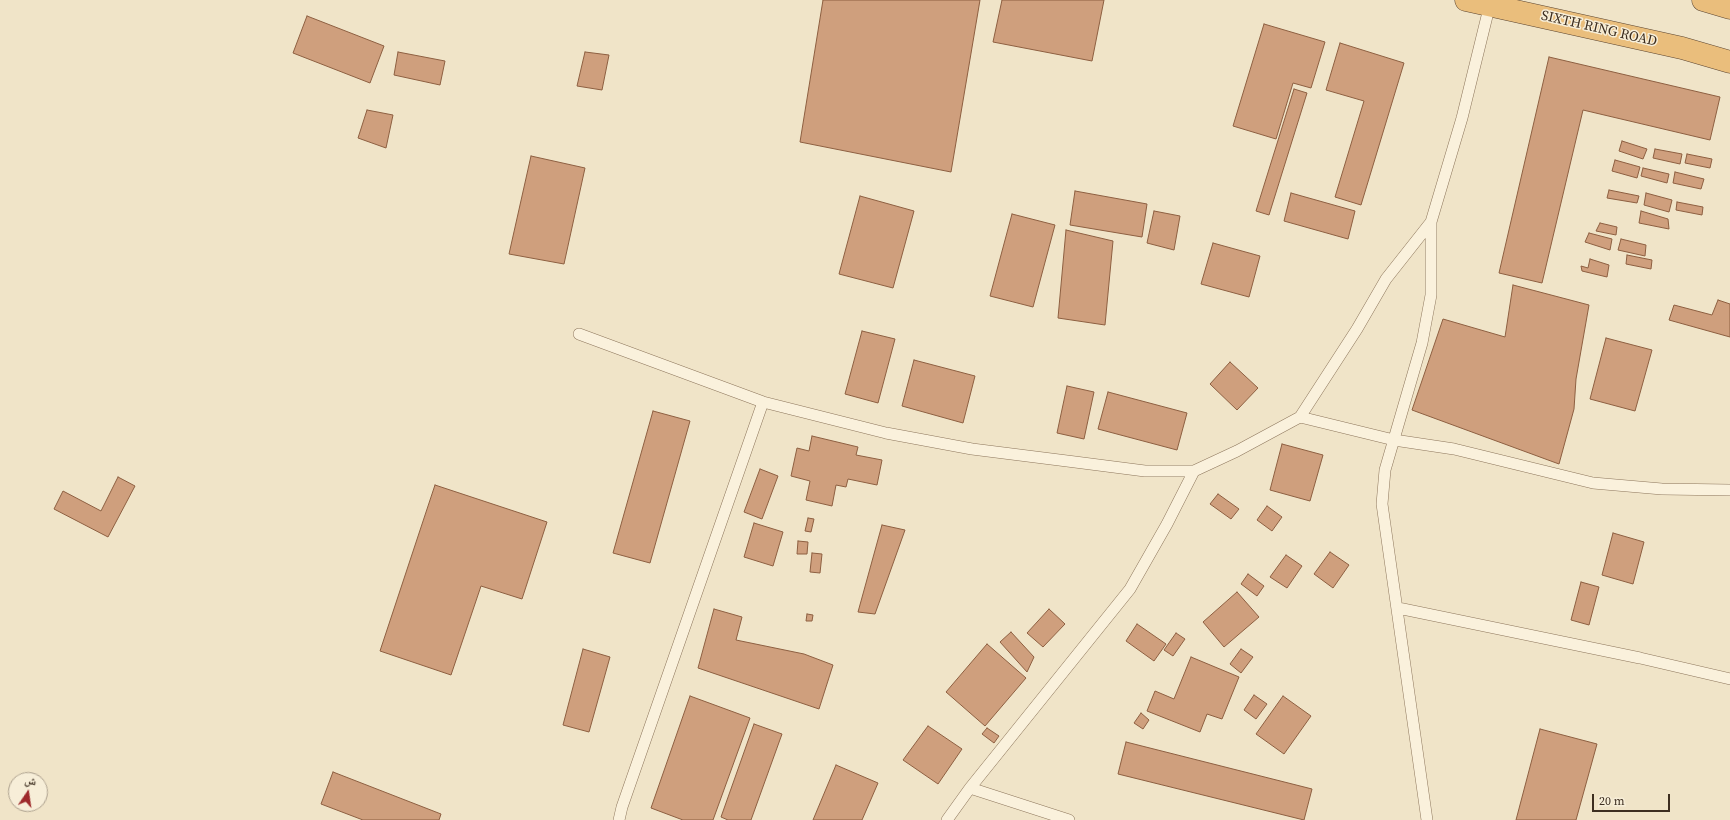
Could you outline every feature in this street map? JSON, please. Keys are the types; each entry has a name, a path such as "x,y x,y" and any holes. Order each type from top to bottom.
{"highway":[{"name":"SIXTH RING ROAD","path":"1466,0 1491,2 1682,48 1730,62"},
{"path":"1703,0 1730,8"}],"lane":[{"path":"1427,820 1382,504 1385,470 1422,343 1431,295 1431,222 1462,118 1491,2"},
{"path":"579,334 763,402 886,433 972,449 1145,471 1194,471 1237,451 1300,417 1357,329 1386,279 1431,222"},
{"path":"619,820 622,807 763,402"},
{"path":"1300,417 1394,440 1454,449 1593,483 1662,489 1730,490"},
{"path":"947,820 970,788 1130,589 1167,524 1194,471"},
{"path":"1398,608 1640,658 1730,679"},
{"path":"970,788 1069,820"}],"building":[{"path":"823,0 980,0 951,172 800,142"},
{"path":"1002,0 1104,0 1092,61 993,42"},
{"path":"307,16 384,46 370,83 293,53"},
{"path":"1264,24 1325,42 1311,88 1293,83 1276,139 1233,126"},
{"path":"1340,43 1404,63 1361,205 1335,197 1364,101 1326,90"},
{"path":"398,52 445,61 440,85 394,75"},
{"path":"585,52 609,55 602,90 577,86"},
{"path":"1549,57 1720,97 1710,140 1583,110 1542,283 1499,273"},
{"path":"1294,89 1307,93 1269,215 1256,211"},
{"path":"367,110 393,115 386,148 358,138"},
{"path":"1622,141 1647,149 1643,159 1619,151"},
{"path":"1655,149 1682,154 1680,164 1653,158"},
{"path":"1687,154 1712,159 1710,168 1685,163"},
{"path":"531,156 585,168 564,264 509,254"},
{"path":"1615,160 1640,167 1637,178 1612,171"},
{"path":"1643,168 1669,174 1667,183 1641,176"},
{"path":"1675,172 1704,179 1701,189 1673,183"},
{"path":"1609,190 1639,196 1637,203 1607,198"},
{"path":"1075,191 1147,204 1142,237 1070,225"},
{"path":"1291,193 1355,211 1348,239 1284,221"},
{"path":"1646,193 1672,200 1669,212 1644,205"},
{"path":"860,196 914,211 893,288 839,274"},
{"path":"1677,202 1703,207 1702,215 1676,210"},
{"path":"1154,211 1180,216 1174,250 1147,243"},
{"path":"1641,211 1668,219 1669,229 1639,223"},
{"path":"1012,214 1055,225 1033,307 990,296"},
{"path":"1600,223 1617,227 1616,235 1596,231"},
{"path":"1066,230 1113,241 1105,325 1058,318"},
{"path":"1589,233 1612,239 1610,250 1585,242"},
{"path":"1621,239 1646,245 1645,256 1618,250"},
{"path":"1213,243 1260,256 1249,297 1201,284"},
{"path":"1627,255 1652,260 1651,269 1626,264"},
{"path":"1590,259 1609,265 1607,277 1582,271 1581,266 1588,268"},
{"path":"1513,285 1589,305 1576,379 1574,409 1559,464 1412,410 1443,319 1505,337"},
{"path":"1718,300 1730,304 1730,337 1669,320 1674,305 1712,315"},
{"path":"862,331 895,339 878,403 845,394"},
{"path":"1606,338 1652,350 1635,411 1590,399"},
{"path":"914,360 975,376 963,423 902,406"},
{"path":"1230,362 1258,388 1237,410 1210,384"},
{"path":"1067,386 1094,392 1084,439 1057,433"},
{"path":"1108,392 1187,413 1177,450 1098,429"},
{"path":"653,411 690,421 650,563 613,553"},
{"path":"812,436 858,447 856,455 882,460 877,485 848,479 846,487 836,485 832,506 806,500 810,481 791,476 797,448 809,451"},
{"path":"1282,444 1323,455 1310,501 1270,490"},
{"path":"760,469 778,476 762,519 744,512"},
{"path":"118,477 135,486 108,537 54,509 63,491 101,511"},
{"path":"435,485 547,522 522,599 481,586 451,675 380,651"},
{"path":"1218,494 1239,509 1231,519 1210,504"},
{"path":"1267,506 1282,517 1272,531 1257,520"},
{"path":"808,518 814,519 811,532 805,531"},
{"path":"754,523 783,532 773,566 744,557"},
{"path":"882,525 905,530 875,614 858,612"},
{"path":"1613,533 1644,542 1633,584 1602,575"},
{"path":"798,541 808,542 807,554 797,554"},
{"path":"1330,552 1349,565 1333,588 1314,574"},
{"path":"812,553 822,554 820,573 810,572"},
{"path":"1286,555 1302,566 1287,588 1270,577"},
{"path":"1248,574 1264,586 1257,596 1241,584"},
{"path":"1581,582 1599,587 1589,625 1571,620"},
{"path":"1237,592 1259,617 1224,647 1203,622"},
{"path":"714,609 742,617 736,640 804,654 833,665 819,709 698,668"},
{"path":"1049,609 1065,624 1043,647 1027,633"},
{"path":"807,614 813,615 812,621 806,621"},
{"path":"1137,624 1166,644 1154,661 1126,641"},
{"path":"1011,632 1034,657 1027,672 1000,642"},
{"path":"1176,633 1185,639 1173,656 1164,650"},
{"path":"987,644 1026,678 985,726 946,692"},
{"path":"583,649 610,657 589,732 563,725"},
{"path":"1241,649 1253,657 1241,673 1230,664"},
{"path":"1191,657 1239,677 1222,719 1207,714 1200,732 1147,711 1155,691 1174,699"},
{"path":"1254,695 1267,704 1256,719 1244,710"},
{"path":"690,696 750,718 713,820 683,820 651,808"},
{"path":"1283,696 1311,716 1284,754 1256,734"},
{"path":"1141,713 1149,720 1143,729 1134,723"},
{"path":"754,724 782,734 751,820 728,820 721,817"},
{"path":"928,726 962,749 938,784 903,760"},
{"path":"987,728 999,736 994,743 982,734"},
{"path":"1540,729 1597,744 1576,820 1516,820"},
{"path":"1126,742 1312,789 1304,820 1118,774"},
{"path":"836,765 878,783 862,820 813,820"},
{"path":"333,772 441,814 439,820 363,820 321,804"}]}
